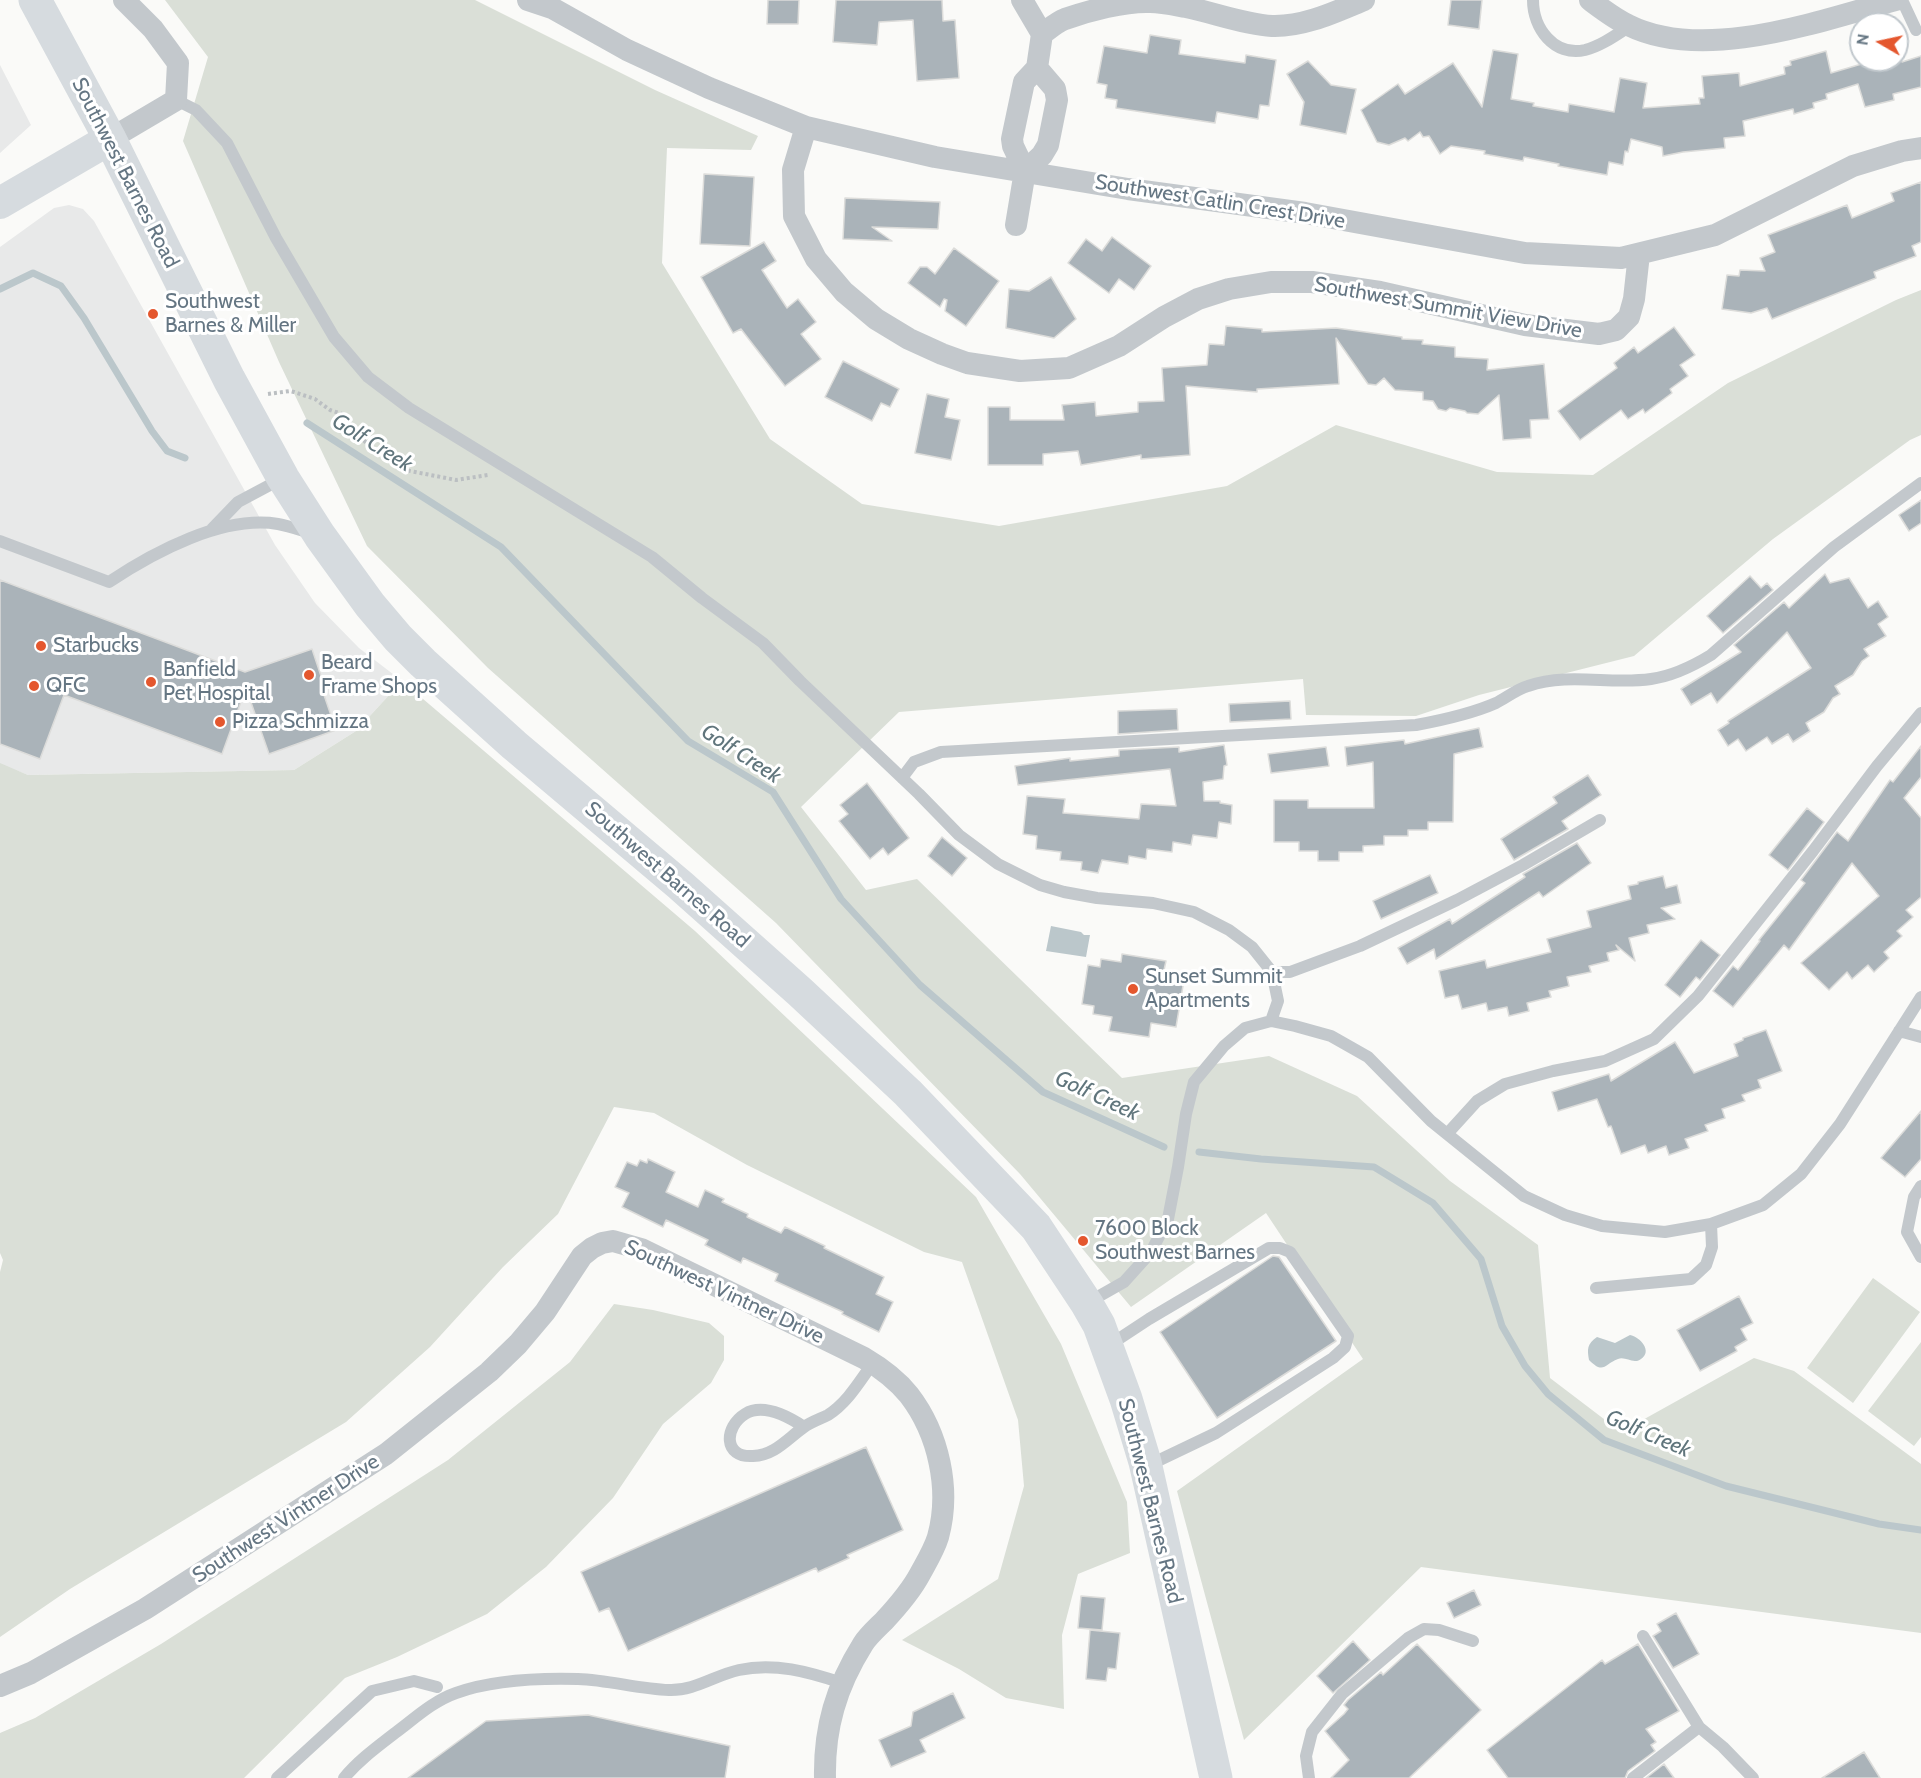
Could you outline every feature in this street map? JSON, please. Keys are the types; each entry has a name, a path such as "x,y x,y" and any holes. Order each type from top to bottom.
{"main road":[{"name":"Southwest Barnes Road","path":"34,0 110,139 229,379 283,478 320,536 370,605 423,663 514,745 698,900 800,992 908,1093 1036,1227 1099,1326 1126,1399 1146,1466 1216,1778"},
{"path":"0,203 110,139"}],"street":[{"path":"110,139 176,100 178,63 153,29 124,0"},
{"name":"Southwest Catlin Crest Drive","path":"528,0 552,8 627,50 699,84 806,127 935,157 1128,189 1305,213 1525,254 1621,258 1715,235 1853,166 1902,151 1921,148"},
{"path":"1016,225 1025,171 1012,139 1024,82 1038,68 1041,34 1022,0"},
{"path":"1041,34 1063,20 1130,2 1187,4 1255,24 1273,26 1313,19 1364,0"},
{"path":"1590,0 1630,27 1677,39 1701,41 1768,34 1896,0"},
{"path":"1025,171 1048,146 1057,100 1055,89 1038,68"},
{"name":"Southwest Summit View Drive","path":"806,127 793,170 794,216 816,259 844,292 876,319 909,339 967,363 1020,371 1069,368 1119,346 1164,316 1198,299 1229,289 1271,282 1312,282 1380,292 1525,325 1599,334 1616,330 1629,317 1634,299 1640,254"},
{"name":"Southwest Vintner Drive","path":"0,1686 31,1673 145,1610 386,1454 489,1372 518,1344 545,1312 582,1256 602,1243 613,1241 641,1249 873,1363 891,1376 909,1396 925,1420 941,1464 943,1505 938,1539 919,1576 898,1606 864,1642 842,1683 831,1713 825,1778"}],"lane":[{"path":"1533,0 1535,21 1547,39 1559,47 1573,51 1586,50 1603,43 1630,27"},
{"path":"1902,0 1916,30"},
{"path":"176,100 196,110 227,143 276,238 334,337 368,377 409,408 652,557 702,598 764,643 800,681 959,835 998,864 1040,885 1064,892 1097,898 1153,903 1194,912 1229,930 1252,947 1272,972 1278,1002 1271,1022"},
{"path":"212,529 238,502 283,478"},
{"path":"902,778 914,762 941,752 1416,725 1467,714 1495,703 1527,686 1544,682 1563,679 1653,679 1691,666 1711,655 1834,547 1921,483"},
{"path":"0,541 109,582 137,563 212,529 245,523 278,524 320,536"},
{"path":"1447,1134 1477,1101 1505,1084 1553,1071 1605,1061 1654,1039 1698,996 1921,713"},
{"path":"1272,972 1290,972 1360,946 1523,866 1600,820"},
{"path":"1087,1304 1124,1282 1151,1252 1168,1220 1186,1114 1194,1082 1224,1046 1245,1028 1271,1022 1331,1036 1368,1057 1431,1121 1524,1196 1565,1215 1602,1226 1665,1232 1711,1224 1763,1205 1801,1174 1840,1124 1921,997"},
{"path":"1899,1031 1921,1037"},
{"path":"1921,1186 1914,1197 1907,1232 1921,1257"},
{"path":"1596,1288 1691,1280 1706,1264 1712,1247 1711,1224"},
{"path":"1106,1348 1149,1319 1269,1248 1280,1248 1290,1252 1348,1336 1345,1347 1333,1358 1216,1433 1146,1466"},
{"path":"804,1427 777,1412 748,1412 737,1419 731,1428 729,1438 736,1452 751,1456 775,1450 804,1427 844,1402 873,1363"},
{"path":"1309,1778 1306,1756 1312,1732 1342,1694 1408,1638 1424,1629 1439,1630 1473,1641"},
{"path":"1643,1636 1699,1727 1724,1747 1753,1778"},
{"path":"344,1778 370,1752 430,1706 455,1693 489,1684 579,1679 670,1690 689,1688 738,1670 761,1668 782,1668 842,1683"},
{"path":"277,1778 372,1691 414,1681 437,1687"},
{"path":"1633,1778 1699,1727"}],"path":[{"path":"239,397 290,391 318,400 330,410 346,417 372,450 405,470 456,480 485,476 505,467"}],"shaded area":[{"path":"165,0 475,0 655,90 758,136 751,150 667,148 662,263 770,439 862,504 999,526 1227,486 1336,425 1497,472 1593,475 1728,383 1896,300 1921,290 1921,435 1910,440 1773,539 1634,656 1479,695 1416,716 1306,715 1303,679 899,712 801,807 866,890 917,879 1122,1078 1269,1056 1357,1096 1450,1181 1538,1245 1550,1378 1621,1432 1754,1358 1794,1371 1921,1464 1921,1633 1421,1567 1244,1740 1177,1491 1363,1359 1266,1213 1131,1307 1020,1174 776,923 488,668 367,546 279,362 183,141 208,57"},
{"path":"0,65 31,125 0,153"},
{"path":"69,205 83,209 94,221 275,545 315,603 359,648 402,681 356,731 294,770 28,775 0,764 0,247 54,208"},
{"path":"402,681 695,931 976,1197 1061,1344 1127,1502 1130,1553 1078,1574 1062,1635 1064,1709 1006,1698 959,1669 902,1640 998,1579 1024,1486 1018,1420 962,1262 924,1252 747,1165 654,1113 614,1107 558,1214 503,1267 430,1347 346,1422 70,1589 0,1637 0,1272 3,1260 0,1253 0,763 28,775 294,770 356,731"},
{"path":"1051,926 1090,935 1086,957 1046,951"},
{"path":"1873,1278 1920,1312 1853,1403 1807,1368"},
{"path":"614,1304 709,1323 724,1336 724,1360 711,1383 663,1424 613,1498 546,1567 487,1614 397,1657 345,1678 244,1778 0,1778 0,1733 35,1718 161,1644 448,1460 570,1362"},
{"path":"1630,1335 1638,1338 1645,1348 1644,1356 1638,1361 1618,1359 1601,1368 1589,1360 1588,1347 1597,1337 1615,1343"},
{"path":"1921,1342 1921,1437 1914,1446 1868,1411"}],"building":[{"path":"768,0 799,0 798,24 767,24"},
{"path":"836,0 942,0 943,21 955,20 959,78 917,81 913,20 879,22 877,45 833,42"},
{"path":"1451,0 1482,0 1479,29 1448,25"},
{"path":"1150,35 1181,40 1179,54 1245,63 1246,55 1276,60 1269,106 1260,105 1258,119 1217,112 1215,123 1116,108 1117,100 1105,98 1107,85 1097,83 1104,46 1147,53"},
{"path":"1493,50 1518,54 1511,99 1534,103 1533,106 1568,112 1569,104 1614,112 1620,78 1647,83 1643,108 1700,104 1699,98 1704,98 1702,76 1739,73 1740,86 1785,74 1784,67 1791,65 1790,61 1826,51 1831,73 1849,68 1849,72 1909,72 1909,60 1921,56 1921,87 1893,94 1894,100 1865,107 1858,84 1826,94 1827,99 1813,103 1814,108 1794,114 1793,109 1743,121 1745,136 1724,138 1725,148 1663,156 1662,147 1631,139 1628,152 1625,151 1623,165 1609,162 1607,175 1524,157 1523,161 1484,154 1485,151 1451,146 1440,154 1429,136 1423,137 1420,132 1408,141 1405,138 1389,145 1377,142 1361,110 1398,84 1405,94 1453,63 1482,107"},
{"path":"1308,61 1331,85 1356,89 1346,134 1300,125 1304,102 1287,74"},
{"path":"704,174 754,177 750,246 700,244"},
{"path":"1921,182 1921,242 1912,246 1916,256 1874,272 1876,278 1772,319 1767,308 1751,313 1722,309 1727,275 1739,276 1740,270 1765,271 1760,258 1775,252 1768,235 1847,205 1852,218 1894,201 1891,193"},
{"path":"845,198 940,202 938,229 872,227 892,241 843,239"},
{"path":"1112,237 1151,266 1134,290 1119,279 1109,293 1068,263 1086,239 1102,251"},
{"path":"764,242 776,261 762,270 787,308 798,299 816,322 801,334 821,359 785,386 741,329 733,333 701,277"},
{"path":"954,248 999,281 966,326 945,311 947,300 944,299 940,307 908,283 920,267 927,267 935,274"},
{"path":"1051,277 1076,319 1054,338 1006,328 1009,289 1029,291"},
{"path":"1226,326 1262,329 1262,332 1336,328 1402,337 1402,339 1423,340 1422,344 1455,347 1455,357 1488,359 1487,370 1544,364 1549,419 1530,420 1531,438 1503,440 1499,395 1478,414 1450,408 1446,411 1438,409 1433,401 1423,400 1423,392 1395,390 1384,378 1376,385 1368,384 1336,338 1339,384 1257,389 1257,392 1186,386 1190,455 1141,459 1141,455 1081,465 1078,451 1043,454 1043,465 988,465 988,407 1010,407 1010,420 1064,420 1062,405 1095,402 1096,416 1138,412 1138,402 1164,401 1162,368 1207,365 1209,344 1224,345"},
{"path":"1674,327 1695,355 1680,365 1688,376 1670,389 1672,393 1645,413 1643,409 1628,419 1621,410 1580,440 1558,411 1617,368 1614,363 1634,347 1638,353"},
{"path":"843,361 899,389 890,407 881,403 872,421 825,397"},
{"path":"927,394 949,399 945,417 960,420 951,460 915,453"},
{"path":"1921,500 1921,523 1909,531 1899,515"},
{"path":"1825,574 1830,583 1849,578 1868,608 1878,601 1888,617 1878,624 1886,636 1864,649 1869,656 1862,661 1853,675 1835,686 1840,694 1833,698 1824,712 1806,723 1810,731 1793,742 1788,734 1772,744 1767,737 1746,751 1738,739 1728,746 1718,730 1729,723 1728,721 1811,668 1787,632 1717,703 1711,693 1691,705 1681,689 1741,652 1734,645 1784,602 1789,608"},
{"path":"1750,576 1761,588 1767,583 1773,590 1723,633 1707,616"},
{"path":"0,580 245,672 312,649 336,730 269,754 246,688 222,754 64,695 40,759 0,744"},
{"path":"1290,701 1291,719 1230,722 1229,704"},
{"path":"1177,709 1178,730 1118,734 1118,711"},
{"path":"1479,728 1483,747 1454,754 1453,822 1428,822 1428,830 1408,830 1408,836 1384,836 1384,845 1363,846 1363,852 1339,852 1339,861 1318,861 1318,851 1299,851 1299,842 1274,842 1274,800 1308,800 1308,808 1374,808 1373,762 1347,766 1345,747 1404,740 1405,744"},
{"path":"1224,745 1227,765 1224,766 1223,779 1203,782 1204,801 1220,801 1220,803 1232,805 1231,824 1219,822 1217,838 1193,835 1191,845 1173,842 1172,852 1147,849 1146,859 1129,856 1128,864 1102,860 1098,873 1081,870 1082,862 1060,860 1061,852 1036,849 1037,836 1023,834 1027,796 1065,799 1063,813 1139,819 1141,804 1176,806 1170,769 1018,785 1015,766 1070,758 1070,761 1119,756 1119,750 1179,747 1179,752"},
{"path":"1921,746 1921,777 1904,798 1921,818 1921,897 1906,910 1913,917 1897,931 1902,936 1884,952 1889,958 1874,972 1868,965 1852,979 1847,972 1829,990 1801,963 1879,896 1852,863 1789,950 1784,945 1733,1007 1713,991 1733,966 1738,970 1805,883 1801,880 1837,832 1848,841 1890,780 1893,782"},
{"path":"1326,747 1329,766 1271,773 1268,754"},
{"path":"1588,775 1601,795 1562,821 1568,829 1514,860 1501,839 1557,803 1553,797"},
{"path":"867,783 909,838 888,855 883,848 870,859 839,821 848,814 840,805"},
{"path":"1807,808 1824,822 1788,870 1769,855"},
{"path":"942,837 967,858 952,876 928,856"},
{"path":"1577,843 1591,863 1543,897 1539,892 1436,959 1434,949 1407,964 1398,948 1450,919 1452,924 1525,877 1523,874"},
{"path":"1430,875 1438,893 1381,919 1373,901"},
{"path":"1663,876 1666,888 1677,885 1681,903 1661,908 1675,919 1647,925 1649,933 1629,938 1635,961 1616,945 1619,950 1607,953 1609,961 1589,966 1591,972 1567,977 1569,986 1549,991 1551,997 1527,1003 1529,1011 1509,1016 1507,1007 1488,1011 1486,1003 1462,1009 1458,995 1445,998 1439,971 1485,960 1487,968 1551,952 1547,939 1591,927 1587,911 1631,899 1628,886"},
{"path":"1701,940 1720,955 1700,980 1696,977 1680,997 1665,985"},
{"name":"Sunset Summit Apartments","path":"1122,954 1166,961 1164,970 1185,974 1176,1027 1151,1023 1149,1037 1109,1031 1112,1017 1093,1014 1094,1006 1082,1004 1088,965 1100,967 1101,959 1121,962"},
{"path":"1766,1030 1782,1071 1758,1080 1761,1088 1742,1095 1745,1101 1722,1109 1725,1118 1705,1125 1708,1131 1685,1139 1689,1148 1669,1155 1666,1146 1648,1153 1645,1145 1621,1154 1611,1126 1608,1127 1597,1099 1558,1111 1552,1092 1609,1074 1611,1081 1675,1042 1694,1073 1738,1056 1734,1044 1743,1038"},
{"path":"1921,1111 1921,1159 1905,1177 1881,1158"},
{"path":"648,1159 675,1172 666,1192 698,1207 705,1190 724,1199 722,1202 748,1214 747,1217 781,1233 785,1227 884,1277 876,1294 893,1302 879,1332 842,1314 843,1312 775,1281 778,1274 743,1258 741,1263 705,1245 708,1240 666,1220 663,1227 622,1207 629,1193 615,1187 627,1162 637,1166 640,1160 647,1163"},
{"path":"1273,1256 1279,1257 1336,1341 1217,1418 1160,1332"},
{"path":"1739,1296 1753,1323 1741,1329 1747,1340 1735,1347 1737,1351 1700,1371 1677,1330"},
{"path":"866,1447 903,1530 847,1555 849,1558 818,1572 816,1568 628,1651 609,1608 599,1612 581,1572"},
{"path":"1474,1590 1481,1605 1454,1618 1447,1603"},
{"path":"1081,1596 1105,1598 1102,1630 1078,1628"},
{"path":"1676,1613 1699,1654 1673,1668 1653,1636 1661,1631 1657,1624"},
{"path":"1090,1630 1120,1633 1116,1669 1108,1668 1106,1681 1086,1679"},
{"path":"1353,1641 1370,1660 1333,1693 1317,1676"},
{"path":"1417,1644 1481,1710 1409,1778 1331,1778 1349,1760 1325,1731 1348,1709 1344,1705 1348,1700 1381,1672 1383,1675"},
{"path":"1638,1644 1679,1711 1646,1729 1656,1742 1651,1745 1655,1751 1628,1771 1625,1778 1508,1778 1487,1750 1602,1660 1605,1664"},
{"path":"953,1693 965,1718 920,1740 926,1752 891,1767 879,1740 911,1726 913,1712"},
{"path":"588,1715 730,1746 725,1778 408,1778 486,1721"},
{"path":"1864,1752 1880,1778 1822,1778"},
{"path":"1664,1764 1674,1778 1646,1778"}],"waterway":[{"name":"Golf Creek","path":"0,289 33,273 61,286 84,318 152,431 167,451 185,458"},
{"name":"Golf Creek","path":"307,423 501,547 688,741 773,792 841,899 920,985 1043,1092 1164,1147"},
{"name":"Golf Creek","path":"1199,1152 1374,1167 1433,1203 1481,1259 1502,1326 1525,1366 1548,1394 1604,1440 1726,1486 1879,1524 1921,1530"}],"place":[{"name":"Southwest Barnes & Miller","path":"153,314"},
{"name":"Starbucks","path":"41,646"},
{"name":"Beard Frame Shops","path":"309,675"},
{"name":"Banfield Pet Hospital","path":"151,682"},
{"name":"QFC","path":"34,686"},
{"name":"Pizza Schmizza","path":"220,722"},
{"name":"Sunset Summit Apartments","path":"1133,989"},
{"name":"7600 Block Southwest Barnes","path":"1083,1241"}]}
